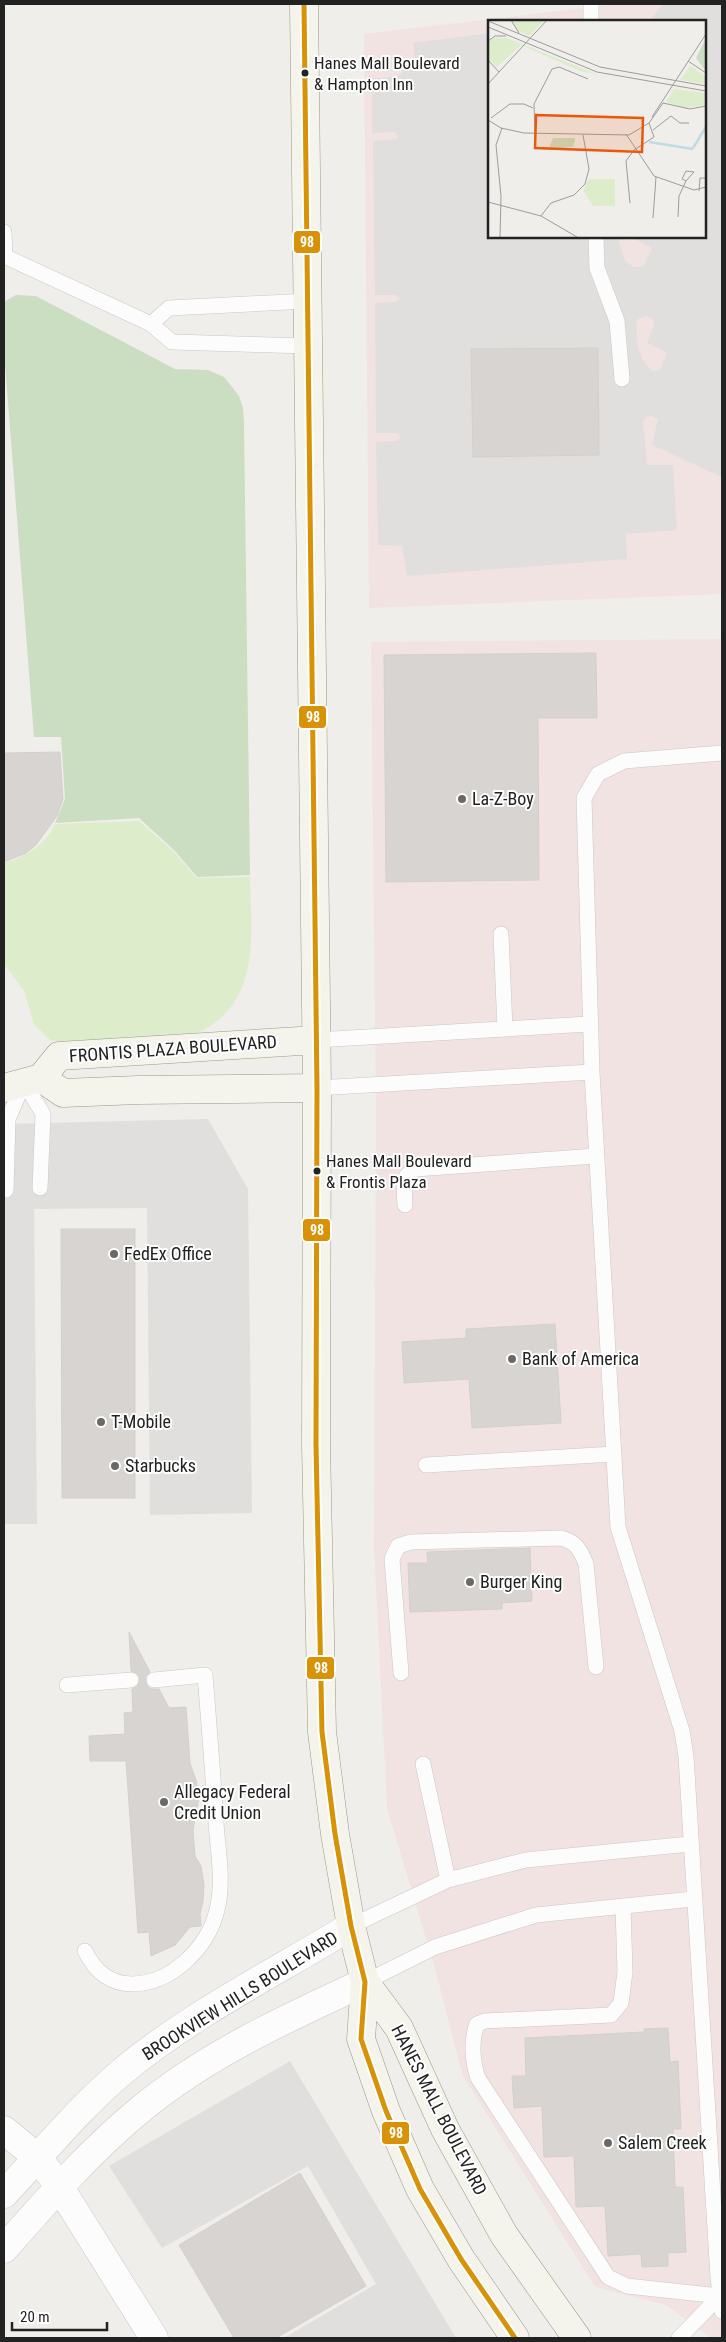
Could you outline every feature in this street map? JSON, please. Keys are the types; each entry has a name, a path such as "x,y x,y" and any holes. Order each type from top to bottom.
{"main road":[{"name":"HANES MALL BOULEVARD","path":"304,4 317,1088 316,1445 322,1732 335,1834 351,1926 365,1982 361,2038 386,2111 420,2189 461,2259 515,2338"},
{"name":"FRONTIS PLAZA BOULEVARD","path":"23,1082 60,1056 316,1040"},
{"name":"FRONTIS PLAZA BOULEVARD","path":"23,1082 63,1093 138,1090 317,1088"},
{"name":"HANES MALL BOULEVARD","path":"365,1982 400,2028 445,2129 504,2234 577,2338"}],"street":[{"name":"BROOKVIEW HILLS BOULEVARD","path":"4,2194 66,2125 123,2071 178,2031 351,1926"},
{"path":"4,2249 60,2186 142,2109 240,2042 365,1982"},
{"path":"4,2130 38,2158 60,2186 154,2338"}],"lane":[{"path":"591,4 591,20"},
{"path":"4,232 4,256 151,324 172,342 309,346"},
{"path":"596,238 597,268 617,322 622,379"},
{"path":"151,324 169,308 308,302"},
{"path":"721,2304 693,1899 686,1756 682,1731 618,1527 589,1024 584,798 598,774 624,761 722,753"},
{"path":"501,934 505,1029"},
{"path":"316,1040 589,1024"},
{"path":"317,1088 592,1072"},
{"path":"23,1082 43,1114 40,1188"},
{"path":"6,1190 8,1119 23,1082"},
{"path":"406,1205 404,1186 406,1175 415,1169 596,1156"},
{"path":"426,1465 614,1454"},
{"path":"401,1673 392,1559 398,1546 412,1542 561,1538 573,1541 580,1550 586,1564 596,1667"},
{"path":"86,1952 91,1964 102,1975 111,1980 123,1984 149,1981 170,1972 192,1957 212,1926 218,1908 220,1870 205,1675 154,1680"},
{"path":"67,1685 131,1680"},
{"path":"423,1764 448,1880"},
{"path":"351,1926 448,1880 526,1860 690,1844"},
{"path":"365,1982 434,1947 536,1915 693,1899"},
{"path":"623,1906 625,1972 621,2003 611,2015 484,2020 477,2024 474,2032 474,2067 478,2078 608,2277 626,2286 721,2304"},
{"path":"679,2338 721,2304"}],"shaded area":[{"path":"618,4 722,4 722,594 369,608 364,34"},
{"path":"663,4 722,4 722,477 652,445 658,419 652,416 646,417 643,422 647,465 673,465 677,530 626,534 627,559 407,576 402,546 378,545 376,442 397,441 401,437 397,433 376,433 375,303 396,302 400,298 394,295 375,295 373,141 397,139 398,137 395,132 372,133 372,78 397,77 404,71 413,68 416,64 413,43 488,33 488,238 618,238 625,261 634,267 643,267 652,248 634,238 706,238 706,20 651,20","holes":["646,316 653,319 654,325 647,343 667,353 660,370 656,371 651,370 644,362 638,348 636,322 638,319"]},
{"path":"722,639 722,2338 711,2338 666,2305 595,2287 463,2076 435,1969 387,1808 374,1548 376,1106 371,642"},
{"path":"208,1119 248,1189 252,1513 150,1515 147,1208 34,1209 37,1524 4,1524 4,1124"},
{"path":"290,2061 456,2338 284,2338 376,2284 308,2166 162,2248 109,2166"}],"green space":[{"path":"16,295 36,296 175,369 208,370 224,377 239,396 243,408 244,423 250,875 197,877 175,851 139,818 55,823 65,799 61,737 34,737 4,351 4,302"},
{"path":"139,821 174,852 196,878 250,877 251,945 248,967 242,987 232,1006 217,1021 195,1034 62,1042 50,1040 34,1024 24,991 4,964 4,863 34,849 46,838 55,824"}],"building":[{"path":"598,348 599,455 473,457 471,349"},
{"name":"La-Z-Boy","path":"596,653 597,718 538,718 539,880 386,882 384,655"},
{"path":"60,752 63,799 57,816 36,845 26,853 4,862 4,753"},
{"path":"61,1229 135,1229 135,1498 62,1498"},
{"name":"Bank of America","path":"555,1324 561,1423 472,1428 469,1379 404,1383 402,1342 466,1338 466,1329"},
{"name":"Burger King","path":"530,1548 532,1601 502,1603 502,1609 410,1612 408,1563 428,1563 427,1552"},
{"name":"Allegacy Federal Credit Union","path":"129,1632 150,1672 145,1677 147,1686 151,1689 159,1689 169,1708 186,1707 190,1763 199,1797 193,1830 195,1856 201,1866 204,1885 200,1914 201,1926 190,1927 175,1945 151,1956 149,1932 138,1933 126,1761 90,1761 89,1736 125,1734 124,1713 133,1712 132,1689 137,1687 140,1680 138,1674 131,1671"},
{"name":"Salem Creek","path":"668,2028 670,2062 678,2061 681,2129 673,2129 675,2187 683,2187 686,2252 668,2253 668,2266 642,2267 641,2254 608,2256 605,2206 576,2207 574,2156 544,2157 542,2106 514,2108 512,2076 526,2076 525,2038 644,2032 644,2029"},
{"path":"300,2173 366,2286 276,2338 234,2338 179,2245"}],"transit line":[{"name":"98","path":"304,4 317,1088 316,1445 322,1732 335,1834 351,1926 365,1982 361,2039 386,2111 420,2189 461,2259 515,2338"}],"place":[{"name":"Hanes Mall Boulevard & Hampton Inn","path":"305,73"},
{"name":"La-Z-Boy","path":"462,799"},
{"name":"Hanes Mall Boulevard & Frontis Plaza","path":"317,1171"},
{"name":"FedEx Office","path":"114,1254"},
{"name":"Bank of America","path":"512,1359"},
{"name":"T-Mobile","path":"101,1422"},
{"name":"Starbucks","path":"115,1466"},
{"name":"Burger King","path":"470,1582"},
{"name":"Allegacy Federal Credit Union","path":"164,1802"},
{"name":"Salem Creek","path":"608,2143"}]}
